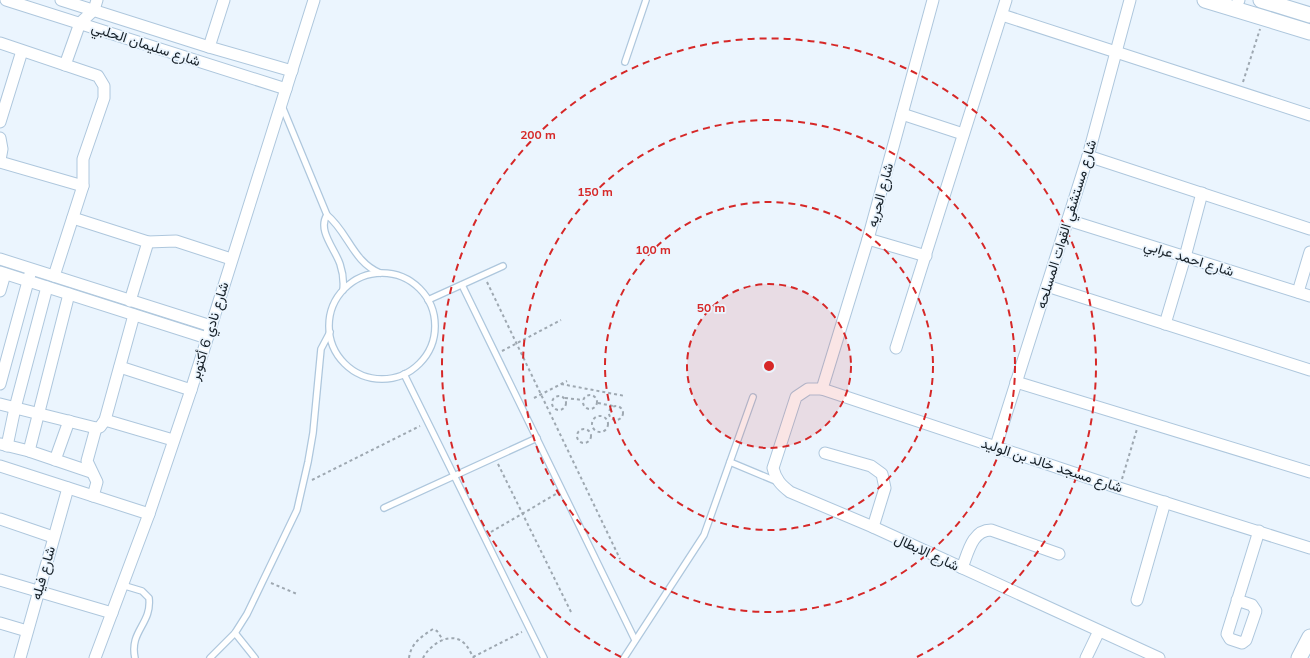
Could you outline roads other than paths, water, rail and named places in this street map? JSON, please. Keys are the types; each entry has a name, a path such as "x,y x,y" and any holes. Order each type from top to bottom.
{"street":[{"name":"شارع سليمان الحلبي","path":"6,0 286,88"},
{"name":"شارع سليمان الحلبي","path":"61,0 96,5 209,47 292,71"},
{"path":"209,47 224,0"},
{"name":"شارع نادي 6 أكتوبر","path":"95,658 149,514 174,440 314,0"},
{"name":"شارع الحريه","path":"822,389 868,239 933,0"},
{"path":"896,348 1006,0"},
{"name":"شارع مستشفي القوات المسلحه","path":"996,446 1088,156 1130,0"},
{"path":"1261,0 1310,15"},
{"path":"1209,1 1237,5 1264,18 1310,32"},
{"path":"65,65 80,23 96,5"},
{"path":"1002,15 1240,91 1310,115"},
{"path":"0,44 98,76 104,86 104,98 83,159 83,186 54,276"},
{"path":"0,122 22,51"},
{"path":"902,114 963,134"},
{"path":"0,138 2,149 0,161 83,186"},
{"path":"1088,156 1310,228"},
{"path":"1165,324 1202,193"},
{"path":"73,218 148,242 176,241 231,259"},
{"name":"شارع احمد عرابي","path":"1068,220 1310,296"},
{"path":"868,239 926,256"},
{"path":"130,301 148,242"},
{"path":"1298,292 1310,252"},
{"path":"0,259 211,326"},
{"path":"0,384 31,269"},
{"path":"0,292 2,273 207,338"},
{"path":"1047,286 1310,370"},
{"path":"47,287 4,445 29,451 91,472"},
{"path":"29,451 69,294"},
{"path":"0,404 96,428 104,424 134,315"},
{"path":"120,367 190,390"},
{"path":"1016,382 1310,472"},
{"name":"شارع مسجد خالد بن الوليد","path":"778,482 773,468 796,397 808,389 822,389 1119,488 1310,548"},
{"path":"105,420 174,440"},
{"path":"55,460 69,421"},
{"path":"93,496 97,482 87,461 96,428"},
{"path":"824,453 871,466 882,474 885,488 873,527"},
{"path":"0,466 149,514"},
{"name":"شارع الابطال","path":"778,482 790,492 873,527 1099,631 1147,656 1159,658"},
{"name":"شارع فيله","path":"20,658 37,591 68,488"},
{"path":"1138,600 1165,502"},
{"path":"0,519 54,537"},
{"path":"962,568 975,537 979,532 985,530 991,530 1059,554"},
{"path":"1237,600 1259,531"},
{"path":"0,580 112,613"},
{"path":"0,623 27,631"},
{"path":"1086,658 1099,631"},
{"path":"1299,658 1310,637"}],"lane":[{"path":"625,62 646,0"},
{"path":"281,104 327,215 334,221 362,262 380,273 399,276 408,280 423,292 428,300 434,318 434,338 426,355 420,363 404,374 395,377 375,378 357,372 349,366 336,351 330,332 331,314 338,297 344,290 360,278 380,273"},
{"path":"327,215 324,221 324,229 341,266 344,290"},
{"path":"428,300 504,266"},
{"path":"462,285 635,640"},
{"path":"210,658 235,633 247,614 297,510 304,485 313,433 321,349 330,332"},
{"path":"404,374 544,658"},
{"path":"624,658 704,535 753,397"},
{"path":"384,508 537,438"},
{"path":"730,462 778,482"},
{"path":"122,585 142,591 149,598 148,615 134,643 135,658"},
{"path":"235,633 255,658"}]}
